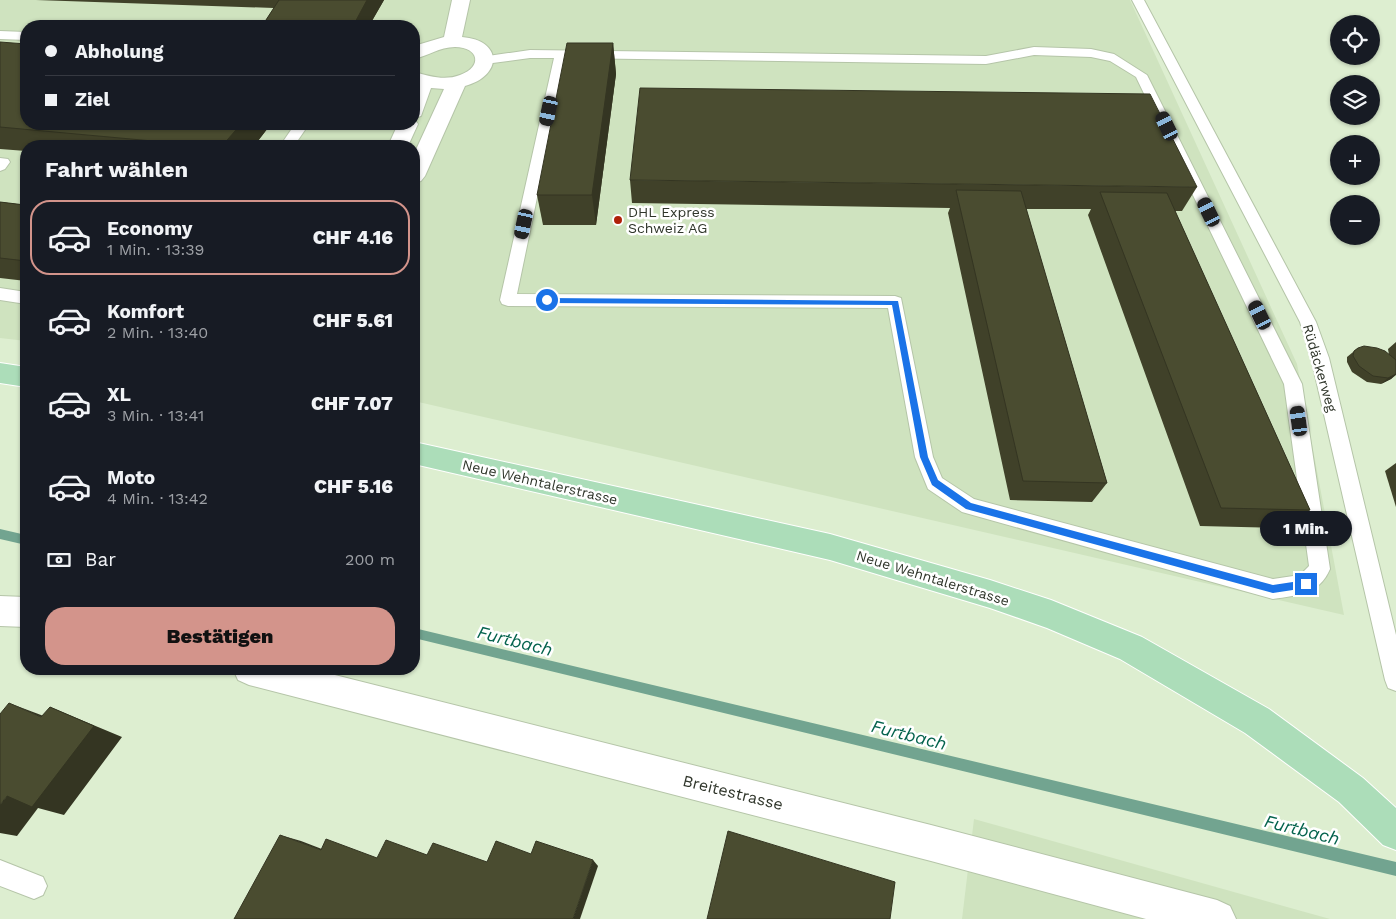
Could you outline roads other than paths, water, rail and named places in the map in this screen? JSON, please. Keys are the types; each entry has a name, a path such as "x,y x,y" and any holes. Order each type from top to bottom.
{"main road":[{"path":"0,373 20,376"},
{"name":"Neue Wehntalerstrasse","path":"420,454 830,547 903,567 1051,615 1130,648 1180,674 1257,721 1351,790 1396,832"}],"street":[{"path":"453,41 455,23 462,0"},
{"path":"420,50 427,46 453,41 476,47 483,53 485,60 482,67 476,73 457,82 439,85 420,80"},
{"path":"420,163 457,82"},
{"path":"0,611 20,612"},
{"name":"Breitestrasse","path":"273,675 921,840 1217,919"}],"lane":[{"name":"Rüdäckerweg","path":"1138,0 1308,322 1320,358 1396,680"},
{"path":"0,35 20,36"},
{"path":"485,60 514,55 561,54 986,60 1034,51 1091,52 1114,58 1141,75 1294,384 1320,569 1306,584 1273,589 969,506 935,482 924,457 895,302 508,300 561,54"},
{"path":"0,294 20,297"},
{"path":"0,873 34,886"}],"waterway":[{"name":"Furtbach","path":"0,534 20,539"},
{"name":"Furtbach","path":"420,634 1396,869"}],"place":[{"name":"DHL Express Schweiz AG","path":"618,220"}]}
